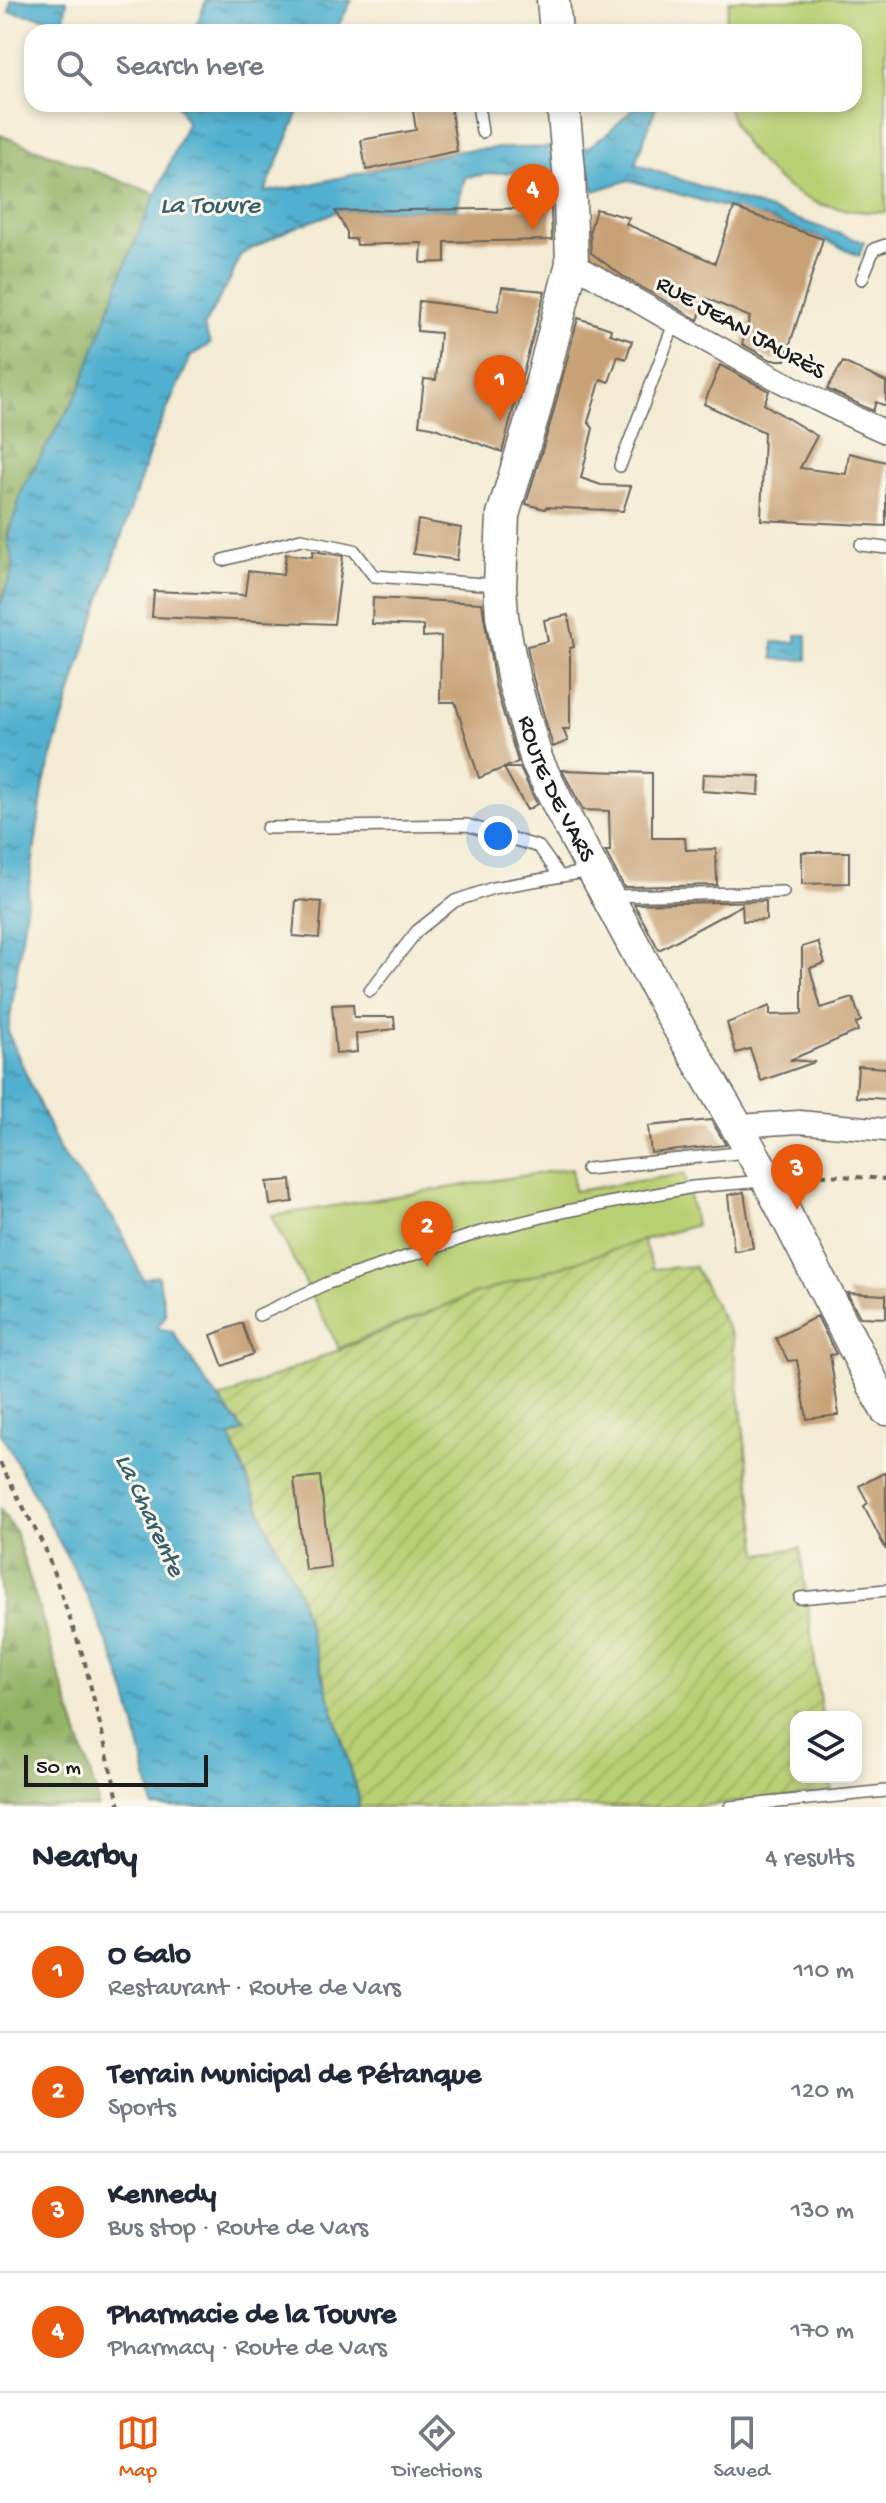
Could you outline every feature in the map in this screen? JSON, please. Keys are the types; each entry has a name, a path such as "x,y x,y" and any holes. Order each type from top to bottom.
{"main road":[{"path":"553,0 555,24"},
{"name":"ROUTE DE VARS","path":"564,112 572,263 534,412 503,515 502,616 514,682 537,761 560,808 668,1009 768,1180 886,1409"}],"street":[{"name":"RUE JEAN JAURÈS","path":"572,263 674,324 825,405 886,432"},
{"path":"745,1138 799,1122 886,1130"}],"lane":[{"path":"479,112 482,132"},
{"path":"862,279 874,249 886,245"},
{"path":"620,466 674,324"},
{"path":"223,560 301,539 354,550 374,576 500,585"},
{"path":"861,545 886,548"},
{"path":"267,828 467,825 539,847 559,875"},
{"path":"370,991 417,931 455,901 493,888 559,875 600,883 783,892"},
{"path":"587,1169 745,1138"},
{"path":"259,1315 328,1283 481,1232 567,1211 693,1187 768,1180"},
{"path":"800,1598 886,1590"},
{"path":"730,1807 886,1791"}],"path":[{"path":"768,1180 789,1172 886,1179"},
{"path":"0,1463 45,1548 84,1659 120,1807"}],"green space":[{"path":"730,0 886,0 886,212 852,210 817,203 788,187 749,150 730,112 862,112 862,24 725,24"},
{"path":"0,135 156,194 0,718"},
{"path":"572,1168 574,1191 684,1174 696,1225 472,1295 339,1348 271,1216"},
{"path":"643,1240 653,1269 694,1266 732,1336 759,1554 800,1548 821,1711 790,1711 790,1783 831,1783 832,1792 691,1807 359,1807 359,1797 296,1586 269,1531 230,1437 244,1431 219,1399 472,1295"},
{"path":"0,1509 15,1531 98,1807 0,1807"}],"water":[{"path":"11,0 67,0 64,20 9,12"},
{"path":"206,0 352,0 339,24 197,24"},
{"path":"181,112 299,112 265,192 457,151 588,147 630,112 654,112 635,164 864,242 859,256 776,222 629,180 594,191 590,170 465,177 457,209 339,211 288,230 240,255 204,326 210,344 191,356 153,441 78,669 44,783 8,1033 60,1151 116,1222 143,1279 158,1275 166,1315 157,1328 172,1331 244,1431 230,1437 269,1531 296,1586 359,1797 359,1807 153,1807 128,1702 107,1641 70,1561 0,1432 0,605 14,566 7,538 24,485 80,389 127,260 187,123"},
{"path":"796,635 807,635 807,660 773,659 773,642 796,642"}],"building":[{"path":"413,112 451,112 457,151 366,170 361,140 416,130"},
{"path":"551,208 552,240 445,242 445,262 421,263 422,243 357,245 356,239 347,239 347,232 335,211"},
{"path":"734,208 823,239 785,360 771,360 742,344 750,317 706,298 698,320 624,277 591,253 590,230 596,209 629,218 626,224 715,263"},
{"path":"502,287 545,291 502,452 419,425 424,379 436,380 440,333 417,331 419,301 498,311"},
{"path":"578,318 611,329 610,334 632,341 626,359 618,356 609,382 601,379 588,422 593,428 581,478 601,485 631,486 623,511 545,509 526,504"},
{"path":"843,362 886,382 886,406 876,402 873,411 827,389"},
{"path":"720,365 769,391 764,404 817,436 800,468 846,474 849,453 886,462 886,526 761,520 764,432 704,404"},
{"path":"418,520 461,528 457,560 413,554"},
{"path":"313,551 343,556 334,624 152,617 154,591 245,595 248,571 283,575 286,554 312,557"},
{"path":"373,598 482,603 495,685 518,762 479,778 455,702 440,702 441,636 423,637 423,626 372,624"},
{"path":"568,615 574,647 570,648 570,729 563,729 568,741 553,747 527,646 548,641 544,620"},
{"path":"504,768 520,768 537,804 527,810"},
{"path":"562,770 652,773 652,838 685,838 686,850 716,849 717,885 624,887 605,851 610,851 609,811 583,810"},
{"path":"703,774 760,776 759,795 702,791"},
{"path":"802,852 849,852 849,883 802,884"},
{"path":"296,900 322,902 319,938 293,936"},
{"path":"766,901 766,920 743,921 742,905 659,950 634,904"},
{"path":"818,942 825,963 810,968 821,1008 853,998 861,1021 856,1023 858,1031 790,1060 815,1062 761,1081 750,1049 736,1053 727,1023 770,1006 770,1015 802,1014 802,947"},
{"path":"353,1004 354,1017 394,1017 395,1029 356,1034 357,1052 336,1054 332,1005"},
{"path":"858,1066 886,1068 886,1099 856,1097"},
{"path":"711,1120 726,1145 651,1153 648,1126"},
{"path":"291,1180 293,1202 270,1205 267,1182"},
{"path":"744,1192 753,1248 734,1251 728,1195"},
{"path":"847,1293 886,1295 886,1318 860,1317"},
{"path":"817,1316 836,1354 830,1355 839,1415 807,1419 797,1360 788,1361 776,1338"},
{"path":"242,1323 253,1354 223,1366 211,1335"},
{"path":"886,1472 886,1550 864,1506 868,1503 859,1486"},
{"path":"320,1476 330,1567 305,1570 294,1479"}],"place":[{"name":"Pharmacie de la Touvre","path":"533,230"},
{"name":"O Galo","path":"500,421"},
{"name":"Kennedy","path":"797,1210"},
{"name":"Terrain Municipal de Pétanque","path":"427,1267"}],"water label":[{"name":"La Touvre","path":"210,207"},
{"name":"La Charente","path":"148,1516"}]}
